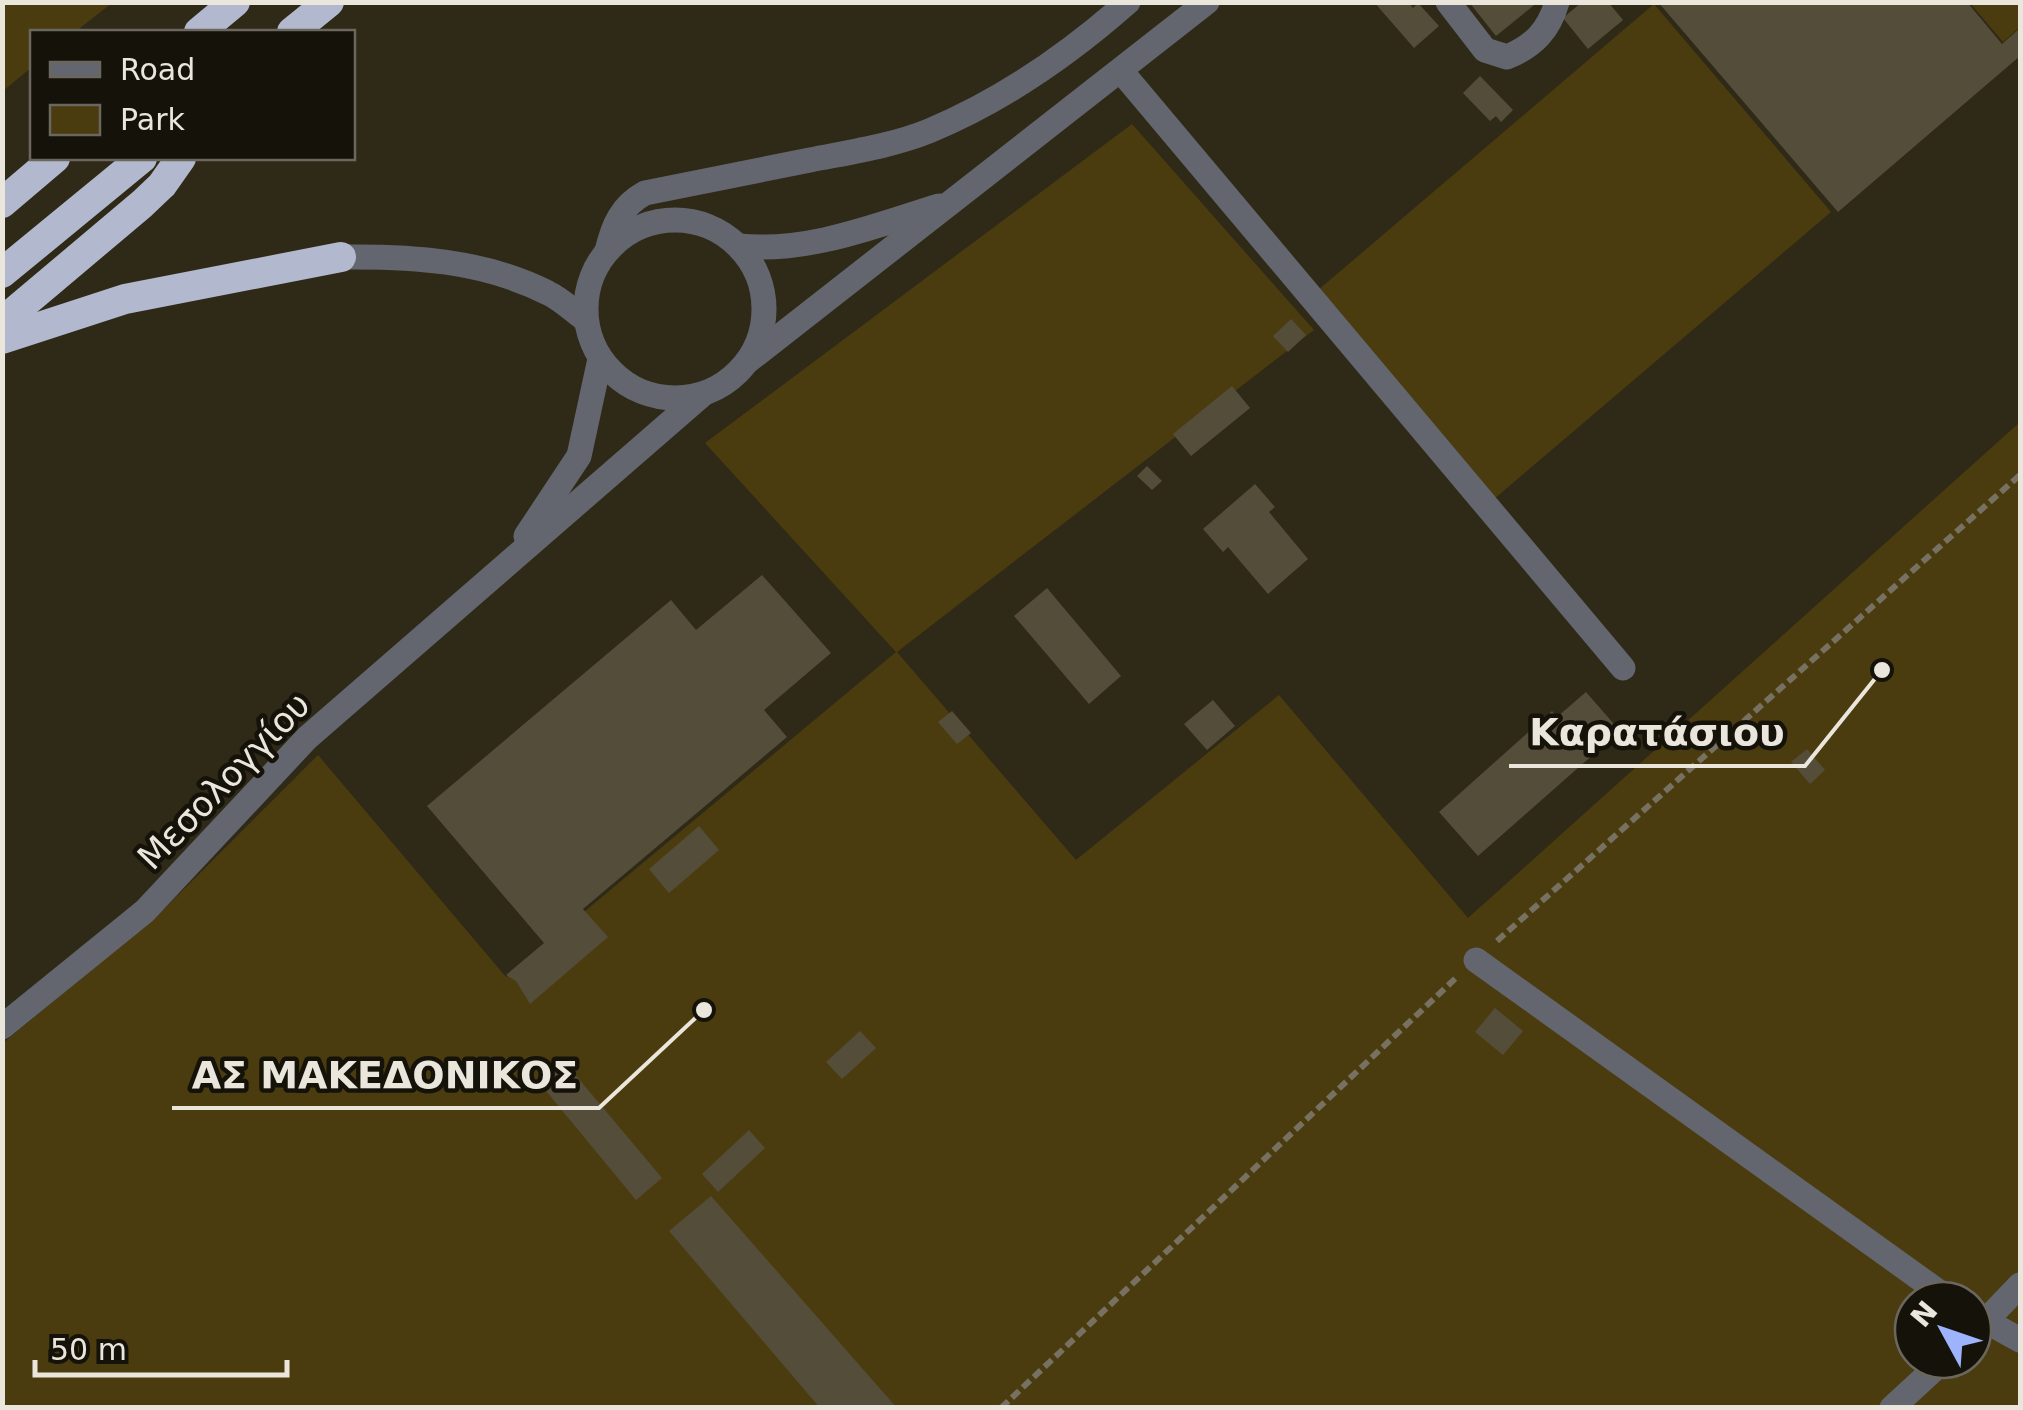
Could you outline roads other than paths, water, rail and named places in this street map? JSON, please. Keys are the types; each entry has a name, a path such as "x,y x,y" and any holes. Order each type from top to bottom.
{"highway":[{"path":"191,30 209,2"},
{"path":"201,30 234,2"},
{"path":"294,30 328,2"},
{"path":"2,202 52,160"},
{"path":"2,274 140,160"},
{"path":"2,322 142,204 180,160"},
{"path":"2,338 125,299 341,258"}],"street":[{"path":"1128,2 1085,40 982,106 926,132 878,147 645,192 632,200 621,213 586,296 586,320 600,359 620,380 646,394 674,398 702,394 728,381 748,360 1207,2"},
{"path":"1448,2 1485,50 1507,57 1544,32 1557,2"},
{"path":"1120,72 1623,668"},
{"path":"739,246 772,249 801,245 953,202"},
{"path":"606,251 625,234 672,219 708,226 739,246 754,266 762,286 763,334 748,360"},
{"path":"341,258 397,256 462,263 550,294 586,320"},
{"name":"Μεσολογγίου","path":"492,579 541,518 579,456 600,359"},
{"name":"Μεσολογγίου","path":"2,1027 145,912 300,745 702,394"},
{"path":"1476,960 1922,1280"},
{"path":"1993,1309 2020,1285"},
{"path":"1993,1329 2020,1340"},
{"path":"1892,1408 1922,1380"}],"place":[{"name":"Καρατάσιου","path":"1882,670"},
{"name":"ΑΣ ΜΑΚΕΔΟΝΙΚΟΣ","path":"704,1010"}]}
